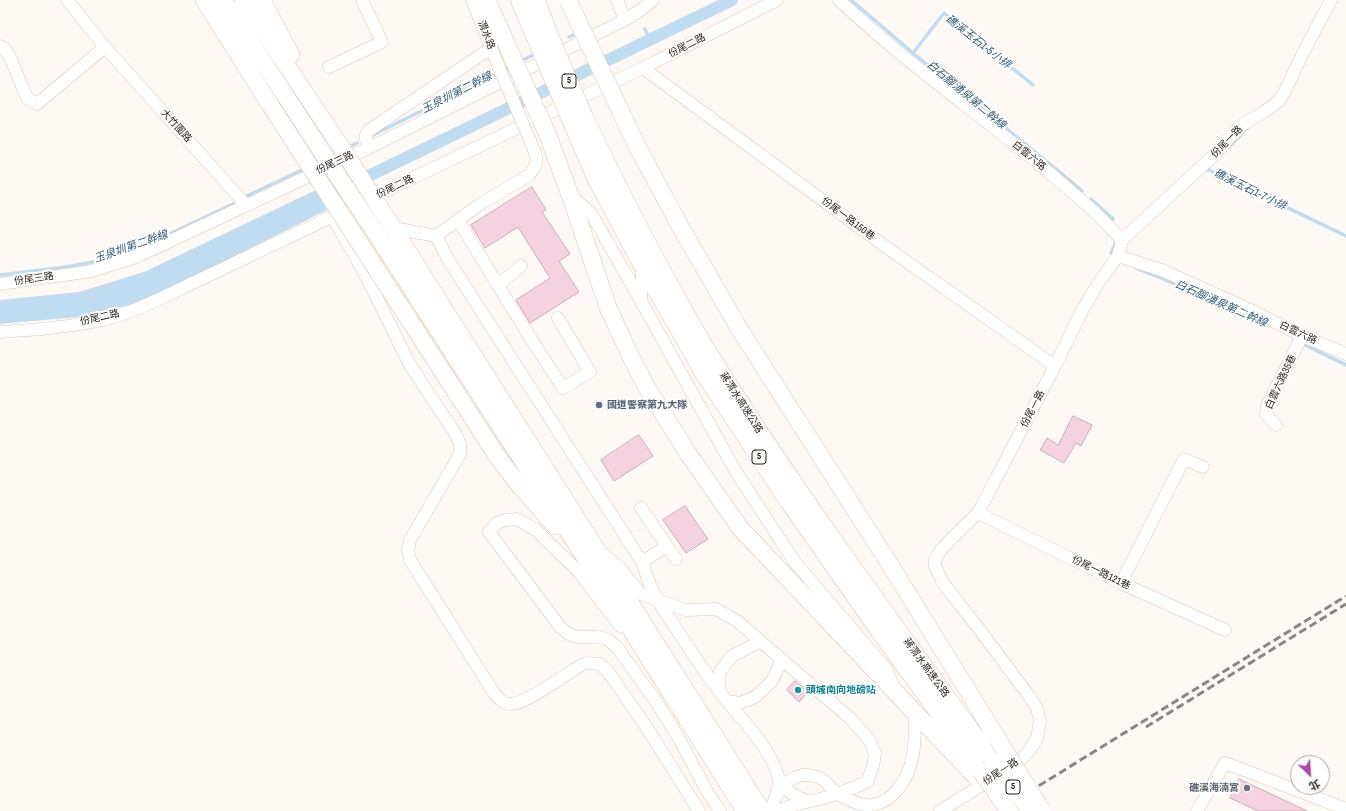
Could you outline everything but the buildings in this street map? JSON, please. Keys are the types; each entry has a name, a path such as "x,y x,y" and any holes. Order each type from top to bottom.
{"highway":[{"path":"204,0 268,103 497,456 515,480 565,538 610,596"},
{"path":"223,0 366,218 610,596 745,811"},
{"path":"243,0 394,228 597,549 771,808"},
{"path":"262,0 330,131"},
{"path":"487,0 547,133 570,195 609,310 646,386 687,452 740,528 915,713 984,770"},
{"name":"蔣渭水高速公路","path":"519,0 547,49 578,119 596,179 642,265 704,372 744,435 879,631 984,770 1030,811"},
{"name":"蔣渭水高速公路","path":"536,0 547,49"},
{"path":"568,0 637,146 680,226 740,330 885,556 1042,811"},
{"name":"蔣渭水高速公路","path":"578,119 606,162 655,259 709,354 776,457 847,560 984,770 1009,811"}],"street":[{"name":"大竹圍路","path":"67,0 105,46 246,205"},
{"path":"329,68 382,42 362,0"},
{"name":"渭水路","path":"436,236 501,191 529,175 537,164 537,158 530,140 472,0"},
{"path":"617,0 625,20"},
{"name":"份尾三路","path":"0,284 92,271 136,257 369,148 625,20 654,0"},
{"name":"份尾二路","path":"0,332 51,328 104,320 136,309 643,68 777,0"},
{"name":"白雲六路","path":"839,0 862,22 1082,200 1122,240"},
{"name":"份尾一路","path":"940,811 1018,762 1029,751 1036,738 1040,720 1037,708 1029,696 943,583 935,566 935,560 940,551 978,513 1083,309 1099,282 1118,256 1122,240 1212,157 1240,126 1279,101 1331,0"},
{"path":"0,46 4,48 11,59 27,98 37,104 105,46"},
{"path":"369,148 365,138 368,131 491,48"},
{"name":"份尾一路150巷","path":"643,68 886,247 1055,366"},
{"path":"570,195 591,213 736,472 794,561 886,669 896,693"},
{"path":"332,217 358,262 410,365 455,433 460,444 460,454 410,540 408,550 410,560 494,693 502,702 512,704 524,701 586,663 600,664 609,673 647,728 699,811"},
{"path":"458,220 563,388 590,372 558,318"},
{"path":"394,228 436,236 449,261 642,562 650,585 658,601 719,690 768,753 781,782 792,794 809,801"},
{"name":"白雲六路","path":"1118,256 1164,271 1257,313 1302,336 1346,354"},
{"path":"641,301 642,265"},
{"path":"498,285 521,266"},
{"name":"白雲六路35巷","path":"1276,425 1266,414 1267,406 1302,336"},
{"path":"1121,583 1184,459 1203,467"},
{"path":"641,508 676,559"},
{"name":"份尾一路121巷","path":"978,513 1121,583 1225,630"},
{"path":"682,710 591,586 565,558 536,530 521,521 517,519 504,520 497,523 489,532 561,628 568,634 578,637 597,637 607,639 616,646 655,700 677,735 708,793 720,811"},
{"path":"642,562 667,546"},
{"path":"597,549 619,567 641,594 686,610 716,609 737,621 851,719 870,741 875,754 873,766 867,782 819,800 771,808 781,782"},
{"path":"719,690 720,671 732,656 761,641"},
{"path":"727,701 740,703 755,697 772,681 782,660"},
{"path":"781,782 805,775 813,776 821,778 828,783 837,794 861,804 872,805 885,801 894,794 904,782 910,769 914,755 915,713"},
{"path":"1197,811 1224,762 1346,809"}],"water":[{"path":"316,190 327,210 184,281 134,304 78,317 0,324 0,300 79,292 144,272"}],"waterway":[{"path":"323,198 732,0"},
{"name":"白石腳湧泉第二幹線","path":"851,0 913,53 1082,191"},
{"name":"礁溪玉石1-5小排","path":"913,53 944,13 1033,85"},
{"path":"645,29 650,40"},
{"name":"玉泉圳第二幹線","path":"569,37 578,33"},
{"name":"玉泉圳第二幹線","path":"519,62 537,53"},
{"name":"玉泉圳第二幹線","path":"369,137 512,66"},
{"name":"礁溪玉石1-7小排","path":"1229,147 1249,126"},
{"name":"玉泉圳第二幹線","path":"347,148 357,143"},
{"name":"礁溪玉石1-7小排","path":"1209,167 1207,169 1346,236"},
{"name":"玉泉圳第二幹線","path":"247,196 306,168"},
{"name":"白石腳湧泉第二幹線","path":"1091,199 1113,219"},
{"name":"玉泉圳第二幹線","path":"0,275 66,267 97,261 161,238 233,204"},
{"name":"白石腳湧泉第二幹線","path":"1111,253 1117,239"},
{"name":"白石腳湧泉第二幹線","path":"1136,268 1221,303"},
{"name":"白石腳湧泉第二幹線","path":"1236,310 1264,323"},
{"name":"白石腳湧泉第二幹線","path":"1305,345 1346,365"}],"railway":[{"path":"998,811 1346,596"},
{"path":"1146,727 1346,604"}],"place":[{"name":"國道警察第九大隊","path":"599,405"},
{"name":"頭城南向地磅站","path":"798,690"},
{"name":"礁溪海湳宮","path":"1247,788"}]}
